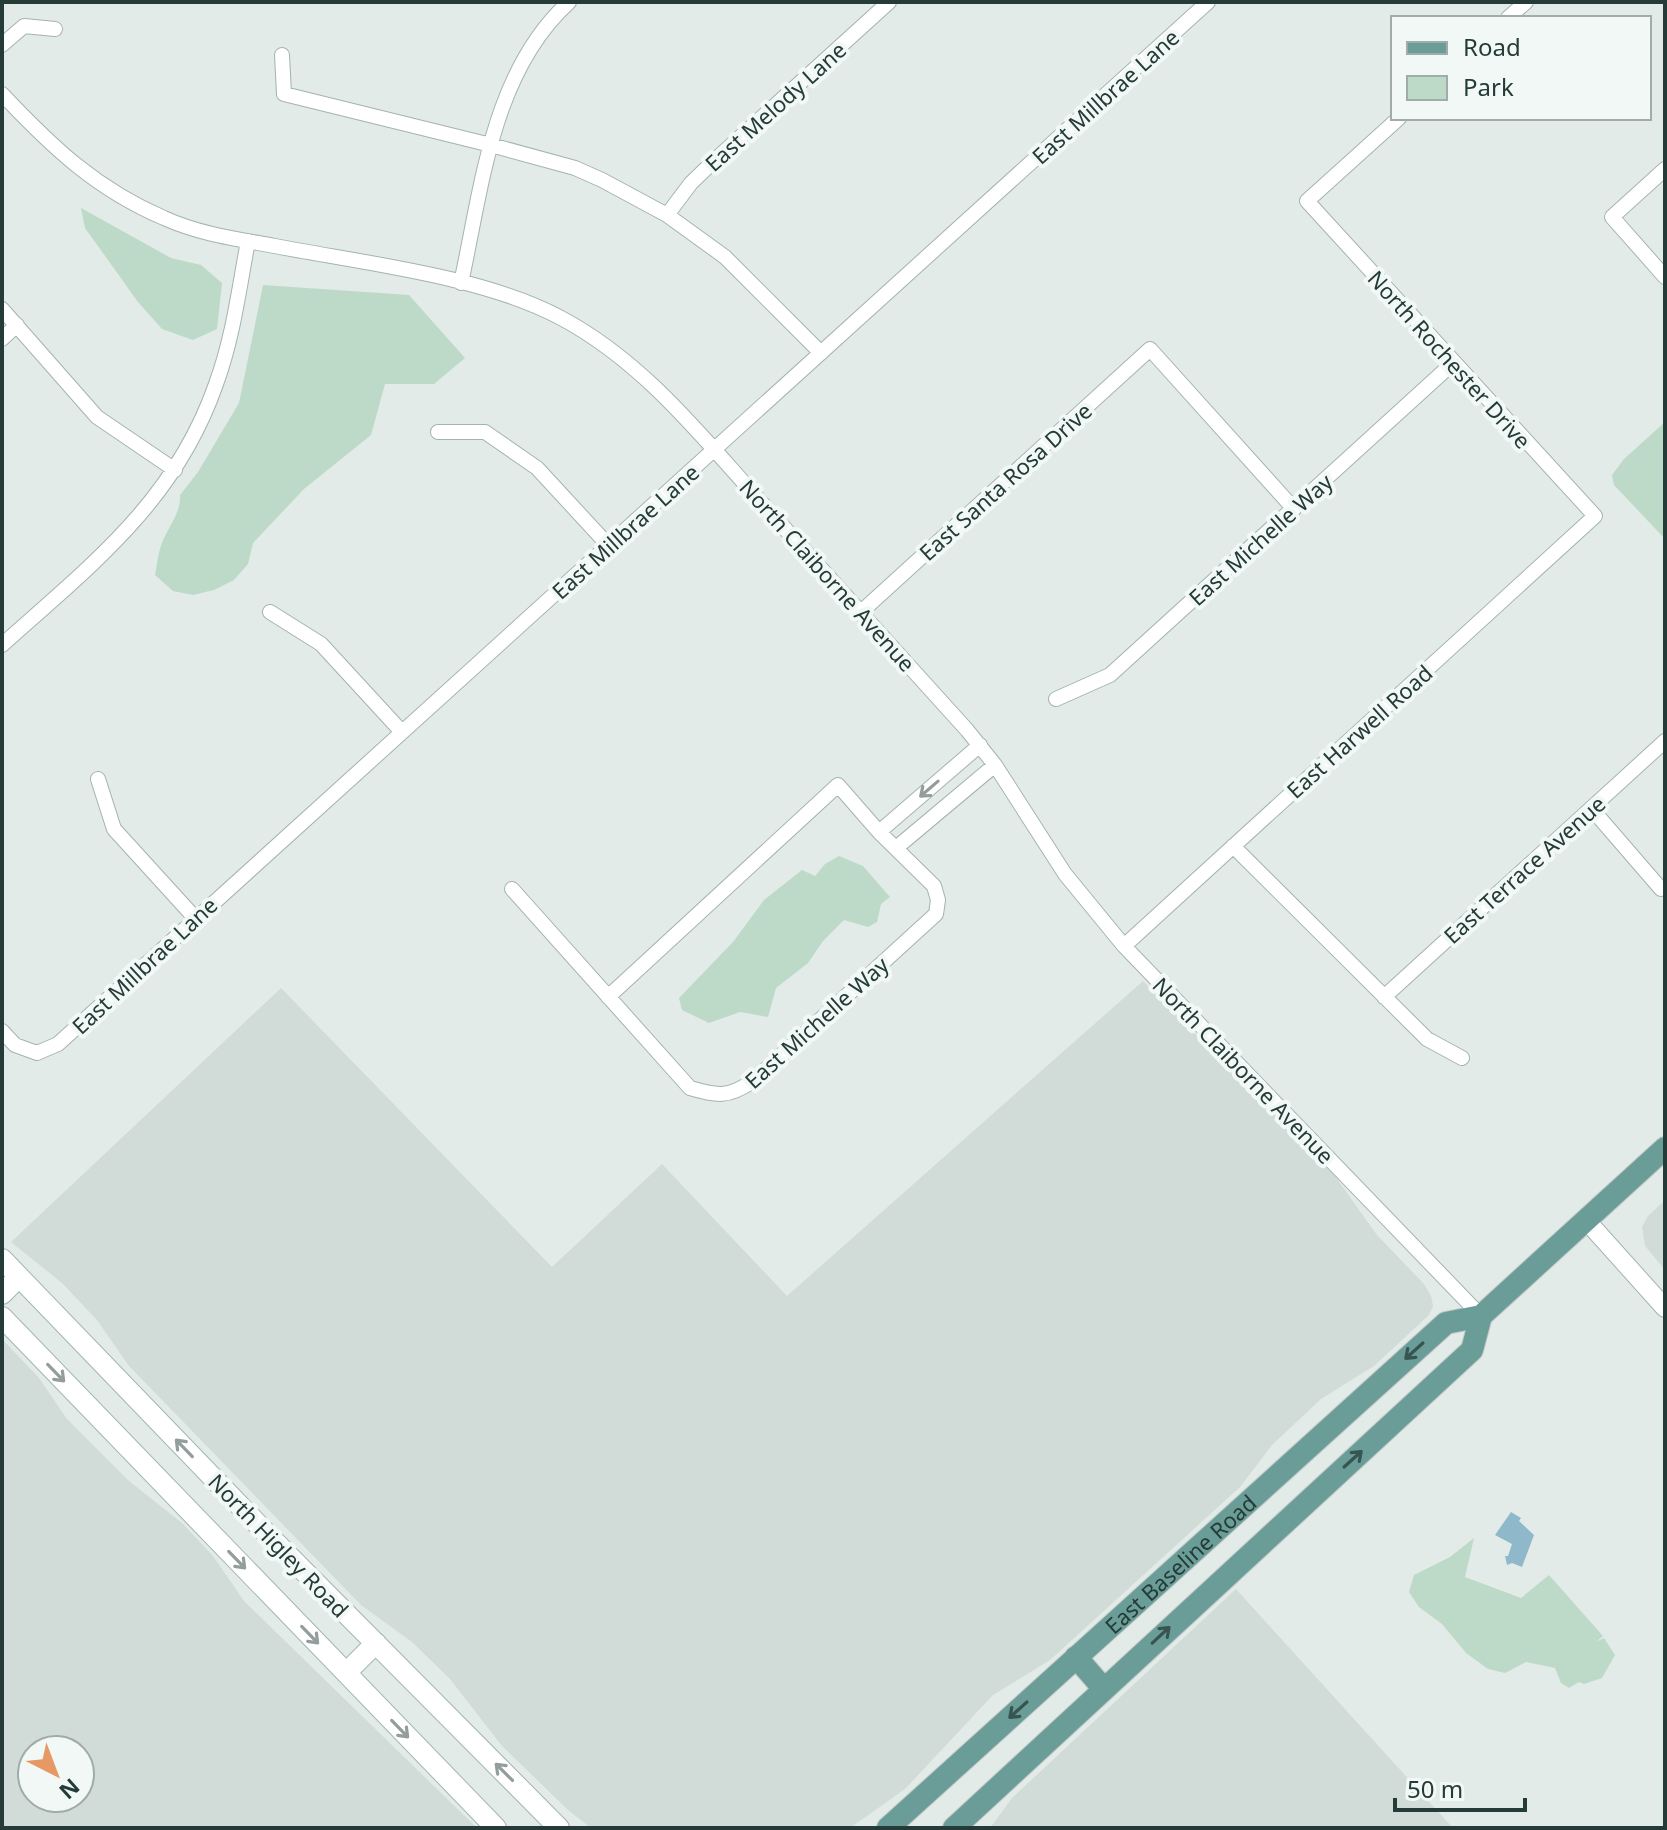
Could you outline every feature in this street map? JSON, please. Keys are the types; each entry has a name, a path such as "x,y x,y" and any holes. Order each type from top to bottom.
{"main road":[{"name":"East Baseline Road","path":"888,1828 1446,1323 1481,1316 1665,1148"},
{"name":"North Higley Road","path":"2,1259 559,1828"},
{"path":"2,1294 19,1277"},
{"name":"East Baseline Road","path":"954,1828 1472,1350 1481,1316"},
{"name":"North Higley Road","path":"2,1317 496,1828"},
{"path":"346,1673 376,1643"},
{"path":"1076,1657 1103,1688"}],"street":[{"path":"461,283 491,145 507,93 539,34 569,2"},
{"name":"East Melody Lane","path":"667,215 691,183 889,2"},
{"name":"East Millbrae Lane","path":"2,1031 15,1045 37,1053 58,1044 1208,2"},
{"path":"1510,16 1526,2"},
{"path":"2,45 24,26 55,29"},
{"path":"282,55 284,94 575,168 667,215 734,265 821,353"},
{"name":"North Claiborne Avenue","path":"2,94 63,157 118,196 166,219 217,237 461,283 537,307 560,317 600,342 642,374 716,451 980,745 1065,874 1124,946 1481,1316"},
{"name":"North Rochester Drive","path":"1397,120 1307,201 1595,516"},
{"path":"1665,169 1612,217 1665,277"},
{"path":"2,645 124,534 151,504 175,470 217,384 227,350 248,241"},
{"path":"2,309 97,417 175,470"},
{"path":"2,339 17,325"},
{"name":"East Santa Rosa Drive","path":"861,612 1150,349 1294,509"},
{"name":"East Michelle Way","path":"1056,699 1110,675 1453,363"},
{"path":"438,432 485,432 537,468 609,546"},
{"name":"East Harwell Road","path":"1124,946 1595,516"},
{"path":"270,612 321,644 401,731"},
{"name":"East Terrace Avenue","path":"1384,997 1665,741"},
{"path":"879,832 980,745"},
{"path":"512,889 608,997 838,785 896,848 995,765"},
{"path":"98,779 114,829 195,918"},
{"path":"1591,808 1661,889"},
{"path":"1233,846 1427,1039 1462,1058"},
{"name":"East Michelle Way","path":"608,997 690,1088 717,1095 738,1092 936,914 938,900 934,886 896,848"},
{"path":"1586,1220 1665,1308"}],"shaded area":[{"path":"1143,981 1332,1172 1377,1235 1424,1284 1433,1306 1429,1315 1374,1366 1321,1399 1272,1445 1240,1487 1050,1660 993,1695 905,1789 850,1828 591,1828 502,1746 450,1679 412,1642 361,1605 129,1366 97,1320 62,1283 11,1242 281,988 552,1267 662,1164 787,1296"},
{"path":"1665,1200 1665,1270 1645,1246 1642,1227 1648,1216"},
{"path":"2,1339 39,1378 67,1419 129,1481 182,1523 213,1556 244,1601 477,1828 2,1828"},
{"path":"1236,1589 1453,1828 990,1828 1012,1798"}],"green space":[{"path":"81,208 171,258 201,265 222,283 217,329 193,340 162,329 138,302 85,228"},
{"path":"263,285 409,295 465,358 434,384 385,384 371,435 304,489 253,543 248,564 234,580 214,590 193,595 173,591 155,575 161,547 176,514 180,495 198,472 239,403"},
{"path":"1665,422 1665,539 1614,485 1612,475 1624,459"},
{"path":"839,856 863,866 890,897 881,904 877,922 868,927 844,920 823,941 808,963 776,988 768,1017 740,1012 709,1023 682,1010 679,998 733,942 764,900 802,870 815,876 825,864"},
{"path":"1474,1538 1465,1577 1521,1598 1549,1575 1603,1636 1596,1642 1604,1638 1615,1655 1602,1678 1584,1684 1579,1682 1569,1688 1561,1683 1555,1668 1526,1662 1505,1673 1488,1669 1466,1653 1442,1624 1419,1607 1409,1592 1414,1575 1450,1557"}],"water":[{"path":"1511,1512 1521,1518 1519,1521 1534,1535 1522,1567 1512,1563 1507,1565 1505,1556 1508,1556 1512,1544 1495,1535"}]}
